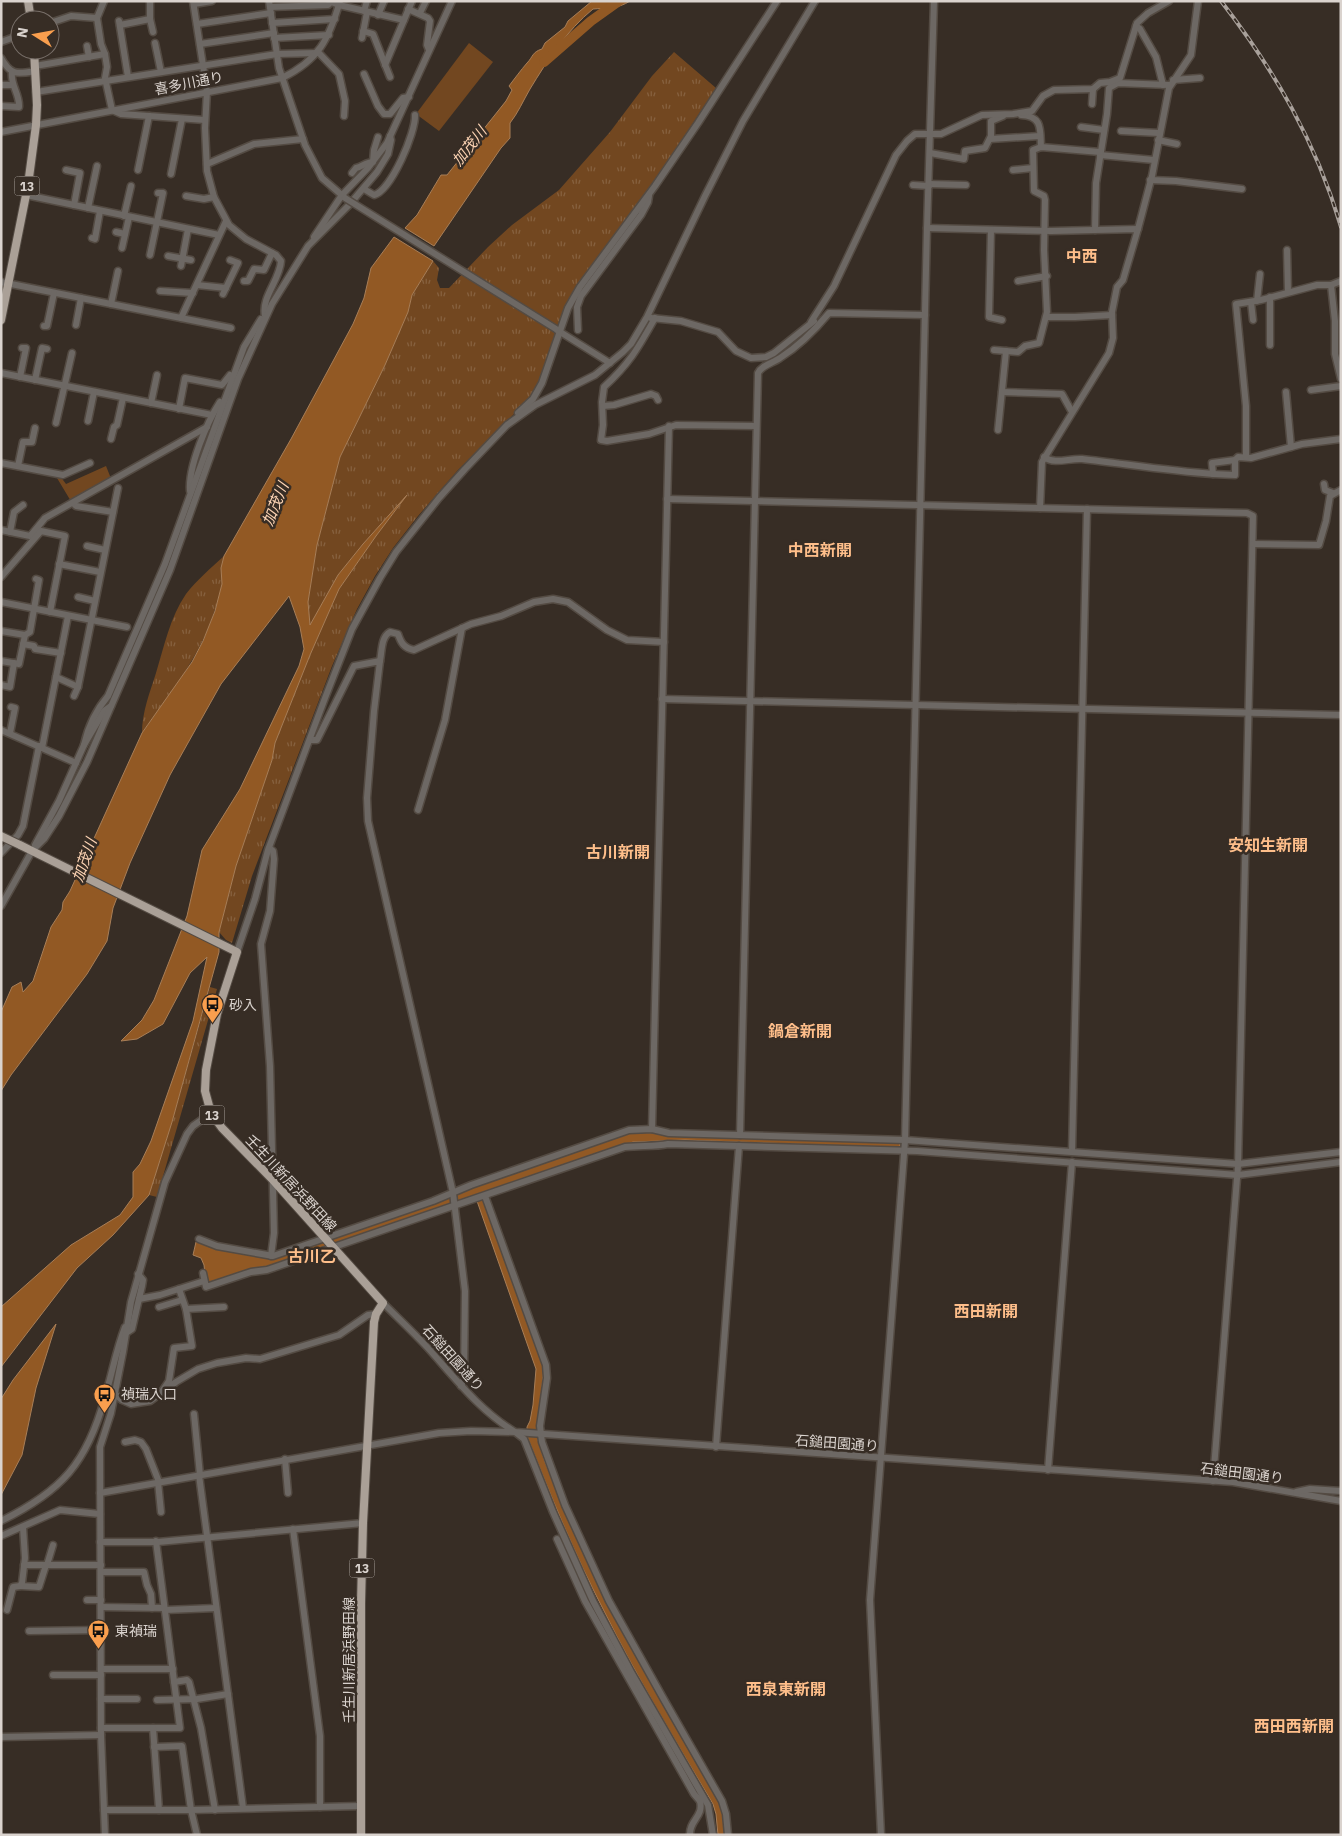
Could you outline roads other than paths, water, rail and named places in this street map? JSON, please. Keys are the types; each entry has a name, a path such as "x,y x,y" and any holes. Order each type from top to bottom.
{"main road":[{"name":"13","path":"1,320 5,283 26,195 36,125 35,60"},
{"path":"1,836 233,951"},
{"name":"壬生川新居浜野田線","path":"233,951 217,1014 206,1070 205,1092 211,1113 222,1128 273,1180 383,1303 376,1314 374,1322 367,1446 361,1604 361,1835"}],"street":[{"path":"104,1 97,18 101,44 106,54 106,81 112,110 121,114 205,120"},
{"path":"150,1 150,19 153,32"},
{"path":"84,745 100,704 108,696 166,564 234,370 249,337 265,316 267,296 281,265 280,259 246,239 226,221 214,197 207,164 205,120 208,91 194,3 212,1"},
{"path":"367,1 362,35 373,34 390,77"},
{"path":"378,14 384,1"},
{"path":"386,65 412,1"},
{"path":"420,13 426,1"},
{"path":"34,852 59,816 87,762 112,705 170,570 238,379 265,316 283,283 308,246 343,196 373,162 390,136 452,1"},
{"path":"233,951 254,900 269,848 352,629 380,578 396,552 439,498 464,469 533,398 542,382 568,308 580,287 649,194 698,123 777,1"},
{"path":"511,422 535,405 595,375 631,344 647,317 735,137 756,98 815,1"},
{"path":"881,1835 870,1600 905,1150 934,1"},
{"path":"1095,230 1096,183 1109,88 1122,74 1136,26 1148,13 1170,1"},
{"path":"1040,508 1042,462 1044,457 1109,352 1113,338 1112,315 1117,287 1123,280 1138,229 1150,180 1168,83 1191,55 1198,1"},
{"path":"198,24 270,7 328,5 330,2 404,20"},
{"name":"喜多川通り","path":"1,132 282,78 295,72 318,53 329,35 339,3"},
{"path":"270,7 282,78 303,139 322,178 343,196 610,363"},
{"path":"408,9 420,13 430,21 427,45 429,50"},
{"path":"60,20 70,16 97,18"},
{"path":"128,77 120,23 150,19"},
{"path":"272,23 335,19"},
{"path":"1136,26 1140,29 1156,57 1168,83"},
{"path":"200,44 274,36 329,35"},
{"path":"155,43 161,72"},
{"path":"87,46 90,57"},
{"path":"36,92 277,54 318,53 339,74 345,101 344,116"},
{"path":"1,58 12,72 24,73 36,68 106,54"},
{"path":"1,106 18,107 19,101 11,80 12,72"},
{"path":"364,74 378,106 384,114 390,114 403,98 409,97"},
{"path":"930,153 964,159 965,151 985,148 990,139 991,121 1010,114 1032,111 1043,96 1051,91 1093,89 1100,83 1110,82 1168,83 1200,78"},
{"path":"1116,82 1116,92"},
{"path":"1,85 13,85"},
{"path":"1092,104 1093,89"},
{"path":"647,317 695,324 718,332 736,351 751,358 774,353 811,322 834,286 896,155 915,134 947,132 982,114 1032,116 1039,126 1041,147"},
{"path":"364,188 374,195 381,191 397,168 405,152 414,126 415,115"},
{"path":"138,170 149,116"},
{"path":"171,174 182,118"},
{"path":"1082,127 1104,130"},
{"path":"1121,131 1158,137 1177,144"},
{"path":"308,246 349,206 364,188 388,154 390,136"},
{"path":"990,139 1040,136"},
{"path":"373,162 378,137"},
{"path":"207,164 254,144 303,139"},
{"path":"994,350 1018,352 1025,346 1039,343 1046,317 1045,200 1044,196 1034,191 1033,150 1041,147 1154,160"},
{"path":"352,173 356,168 373,162"},
{"path":"88,208 97,166"},
{"path":"1013,170 1033,168"},
{"path":"66,170 80,173 74,205"},
{"path":"1150,180 1183,182 1242,190"},
{"path":"913,186 966,185"},
{"path":"122,248 131,186"},
{"path":"150,255 163,193 158,193"},
{"path":"578,330 577,307 581,296 641,215 648,202 649,194"},
{"path":"26,195 219,235"},
{"path":"186,196 204,199 214,197"},
{"path":"92,238 95,239 100,211"},
{"path":"181,318 226,221"},
{"path":"927,228 1045,231 1138,229"},
{"path":"181,266 188,229"},
{"path":"992,230 989,317 1002,320"},
{"path":"116,232 125,234"},
{"path":"1287,250 1288,292"},
{"path":"244,281 248,282 254,269 264,270 272,253"},
{"path":"168,256 191,260"},
{"path":"197,285 224,291 238,264 230,260"},
{"path":"111,304 118,271"},
{"path":"1252,320 1260,274"},
{"path":"1018,281 1046,276"},
{"path":"1246,457 1246,406 1236,304 1317,284 1331,285 1341,280"},
{"path":"5,283 231,328"},
{"path":"1331,285 1338,314 1335,354 1341,379"},
{"path":"160,290 193,293"},
{"path":"44,326 47,326 54,293"},
{"path":"1270,297 1270,345"},
{"path":"76,324 81,298"},
{"path":"811,322 829,313 925,315"},
{"path":"740,1135 758,377 760,369 793,350 807,338 829,313"},
{"path":"1046,317 1112,315"},
{"path":"655,318 632,358 604,387 603,425 600,438 603,441 649,434 676,425 756,426"},
{"path":"20,377 26,348 22,348"},
{"path":"35,380 42,348 47,349"},
{"path":"998,430 1006,351"},
{"path":"56,423 72,353"},
{"path":"179,409 184,378 222,385 234,370"},
{"path":"1,373 212,415"},
{"path":"151,403 157,375"},
{"path":"1311,390 1341,386"},
{"path":"88,421 94,392"},
{"path":"1002,392 1062,394 1072,412"},
{"path":"1286,392 1291,447"},
{"path":"603,406 614,406 651,394 656,396 658,400"},
{"path":"190,495 191,475 207,427 212,415 226,395"},
{"path":"111,438 114,427 117,424 123,398"},
{"path":"652,1129 669,426"},
{"path":"1,578 46,518 74,504 207,427"},
{"path":"18,466 23,442 32,442 35,428"},
{"path":"1213,474 1212,463 1235,460 1238,457 1254,457 1307,443 1341,440"},
{"path":"1044,457 1053,461 1073,458 1153,469 1235,476 1235,460"},
{"path":"1,463 63,475 90,463"},
{"path":"1324,484 1325,490 1333,493"},
{"path":"74,696 78,686 118,488"},
{"path":"1253,544 1319,544 1330,496 1341,490"},
{"path":"667,499 1247,513 1253,516 1238,1169 1213,1481"},
{"path":"74,504 113,512"},
{"path":"10,532 14,512 23,505"},
{"path":"1072,1152 1087,509"},
{"path":"1,530 30,536 41,531 65,536 50,612"},
{"path":"87,546 105,550"},
{"path":"59,564 100,572"},
{"path":"1,631 25,635 30,632 39,580 36,580"},
{"path":"78,597 95,600"},
{"path":"461,1386 464,1378 466,1291 453,1193 368,821 367,798 371,750 384,639 386,634 390,632 398,634 404,646 414,650 462,628 501,616 534,602 553,599 568,602 607,630 627,640 664,642"},
{"path":"1,602 127,627"},
{"path":"1,853 21,831 23,826 68,616"},
{"path":"418,810 445,720 462,628"},
{"path":"1,661 19,664 25,635"},
{"path":"23,644 34,646 35,649 60,653"},
{"path":"310,740 317,740 354,666 380,661"},
{"path":"1,686 10,687 14,663"},
{"path":"56,677 78,686"},
{"path":"662,699 1341,716"},
{"path":"1,906 34,852 84,745 104,711 112,705"},
{"path":"10,733 15,708 11,707"},
{"path":"1,730 76,763"},
{"path":"269,848 273,851 274,859 270,902 261,944 270,1066 274,1233 271,1256"},
{"path":"1,1521 38,1501 54,1489 86,1451 99,1418 138,1274 170,1170 187,1134 193,1126 211,1113"},
{"path":"199,1239 217,1246 273,1256 433,1201 471,1185 629,1130 652,1129 669,1133 905,1141 1072,1152 1238,1169 1341,1152"},
{"path":"203,1273 206,1287 251,1272 267,1270 625,1147 636,1145 657,1146 668,1144 905,1150 1072,1162 1238,1169 1341,1162"},
{"path":"716,1447 740,1146"},
{"path":"1048,1470 1072,1162"},
{"path":"485,1196 546,1365 547,1378 540,1426 545,1453 568,1512 609,1601 724,1805 728,1835"},
{"path":"126,1333 132,1329 143,1280 138,1274"},
{"path":"139,1299 179,1290 204,1281"},
{"path":"162,1394 169,1381 174,1348 192,1346 186,1309 179,1290"},
{"path":"159,1307 182,1300"},
{"name":"石鎚田園通り","path":"383,1303 426,1346 482,1409 499,1423 515,1432 1233,1482 1341,1501"},
{"path":"186,1309 224,1308"},
{"path":"115,1394 131,1404 150,1401 188,1375 210,1365 240,1359 260,1359 339,1336 368,1315 376,1314"},
{"path":"105,1835 101,1731 100,1447 111,1413 127,1320"},
{"path":"194,1414 206,1537 243,1808"},
{"path":"100,1493 285,1459 456,1431 515,1432 524,1438 553,1512 593,1601 702,1799 701,1810 691,1826 690,1835"},
{"path":"125,1442 135,1440 143,1445 158,1482 161,1512"},
{"path":"285,1459 288,1493"},
{"path":"1292,1492 1310,1489 1341,1491"},
{"path":"1,1536 60,1510 100,1514"},
{"path":"100,1542 156,1542 364,1522"},
{"path":"21,1586 24,1565 23,1526"},
{"path":"293,1529 320,1736 320,1806"},
{"path":"557,1539 585,1601 624,1673 694,1794 708,1805 713,1835"},
{"path":"1,1736 180,1728 156,1542"},
{"path":"7,1610 13,1587 39,1587 53,1545"},
{"path":"24,1565 144,1572 147,1588 151,1594 152,1608"},
{"path":"87,1600 101,1604 164,1609 216,1608"},
{"path":"29,1630 102,1630"},
{"path":"53,1675 173,1669"},
{"path":"174,1682 188,1681 208,1764 215,1810"},
{"path":"157,1700 193,1699 228,1694"},
{"path":"101,1699 137,1699"},
{"path":"153,1728 159,1810"},
{"path":"154,1747 182,1746 191,1810 198,1835"},
{"path":"104,1810 215,1810 361,1806"}],"water":[{"path":"592,1 630,1 616,7 593,9 558,46 510,123 510,138 501,148 434,246 405,228 417,215 441,175 447,175 506,101 512,90 509,86 533,55 542,49 545,43"},
{"path":"394,237 433,261 412,295 408,312 385,365 340,457 317,545 308,602 310,625 338,575 407,495 339,589 275,743 272,760 236,866 219,932 219,952 172,1122 149,1195 113,1235 77,1268 1,1367 1,1307 71,1245 120,1215 133,1197 133,1172 140,1164 151,1141 193,1021 207,957 190,973 163,1024 137,1039 121,1041 142,1020 154,1000 187,916 202,850 240,789 299,666 304,649 300,627 289,596 221,684 170,775 130,863 113,908 107,941 87,974 1,1091 1,1012 12,987 21,982 23,992 33,981 51,927 62,910 63,902 70,891 142,733 192,662 203,641 215,611 222,584 221,568 224,556 291,439 353,324 364,298 371,268"},
{"path":"630,1132 900,1143 900,1148 684,1140 633,1142 483,1195 544,1367 537,1437 545,1462 568,1518 723,1808 725,1835 718,1835 713,1804 642,1683 592,1588 527,1436 527,1427 533,1405 536,1369 477,1201 442,1208 405,1219 267,1269 209,1284 206,1283 204,1265 201,1258 193,1255 196,1242 199,1241 273,1258"},
{"path":"56,1324 36,1388 22,1455 1,1495 1,1399 13,1380"}],"waterway":[{"name":"加茂川","path":"544,62 591,21 619,1"}],"railway":[{"path":"1221,1 1259,54 1292,108 1319,166 1341,227"}],"place":[{"name":"砂入","path":"213,1024"},
{"name":"禎瑞入口","path":"105,1413"},
{"name":"東禎瑞","path":"99,1650"}],"district":[{"name":"中西","path":"1082,256"},
{"name":"中西新開","path":"820,550"},
{"name":"安知生新開","path":"1268,845"},
{"name":"古川新開","path":"618,852"},
{"name":"鍋倉新開","path":"800,1031"},
{"name":"古川乙","path":"312,1256"},
{"name":"西田新開","path":"986,1311"},
{"name":"西泉東新開","path":"786,1689"},
{"name":"西田西新開","path":"1294,1726"}]}
